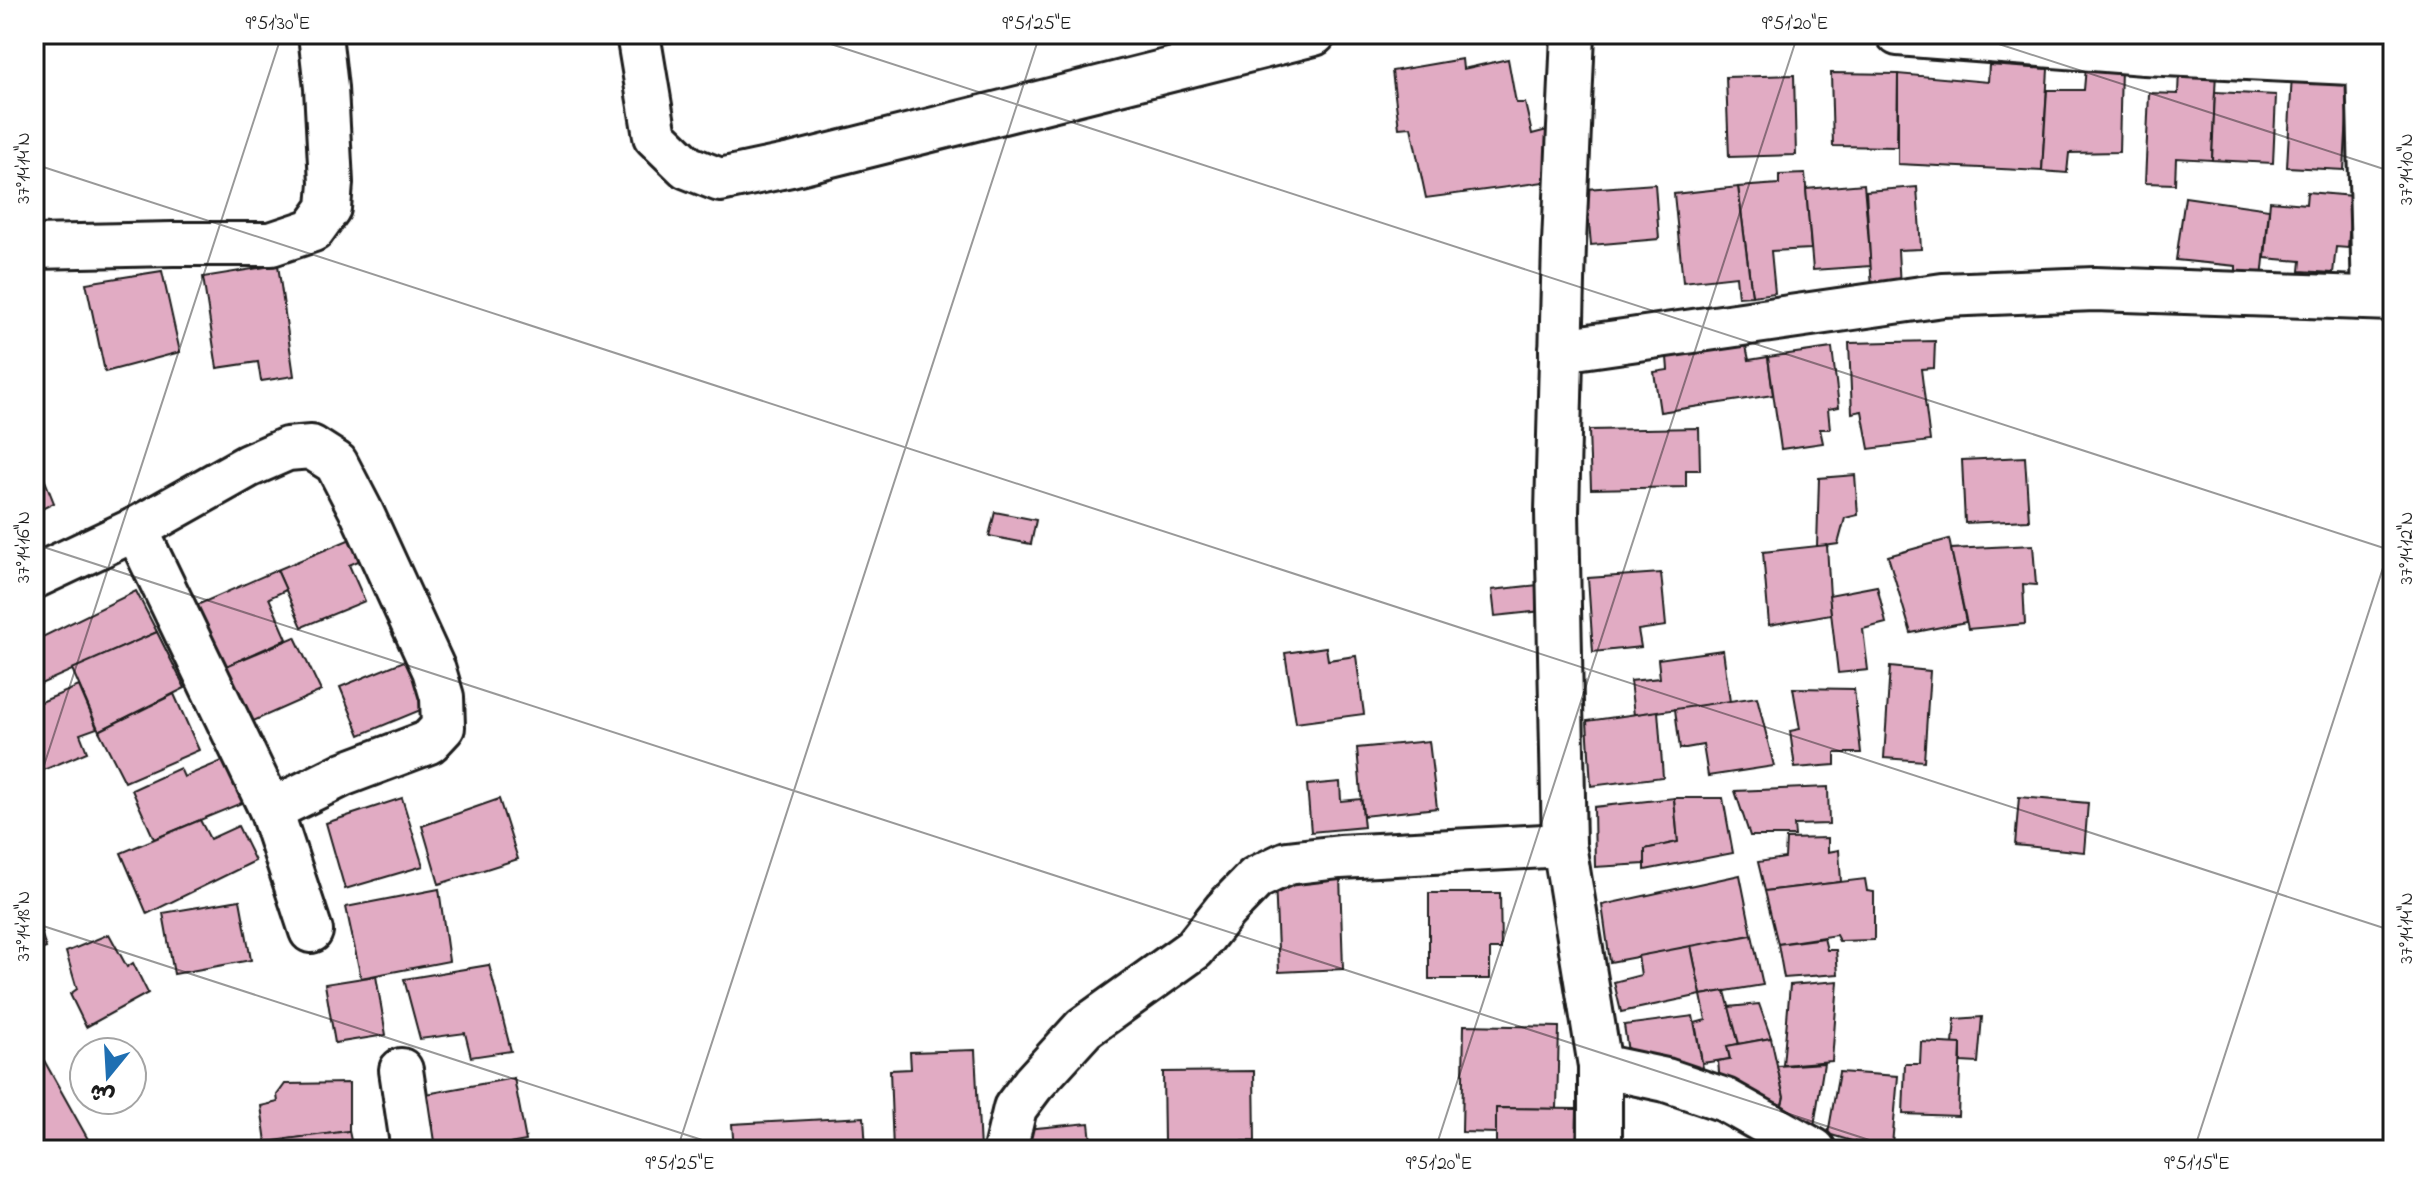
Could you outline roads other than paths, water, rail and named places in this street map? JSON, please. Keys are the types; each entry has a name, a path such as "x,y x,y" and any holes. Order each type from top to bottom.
{"street":[{"path":"34,247 271,244 313,230 329,208 331,183 320,34"},
{"path":"638,34 655,136 687,167 720,180 1314,34"},
{"path":"1573,34 1557,512 1564,845 1600,1066 1600,1150"},
{"path":"1561,350 1943,295 2095,289 2384,299 2376,54 1898,34"},
{"path":"34,577 136,529 248,466 287,449 311,447 336,463 434,670 442,697 443,727 429,742 344,774 271,810"},
{"path":"136,529 271,810 311,931"},
{"path":"1005,1150 1015,1108 1084,1028 1194,949 1256,878 1287,863 1340,857 1564,845"},
{"path":"1600,1066 1666,1080 1725,1100 1814,1150"},
{"path":"401,1070 413,1150"}]}
